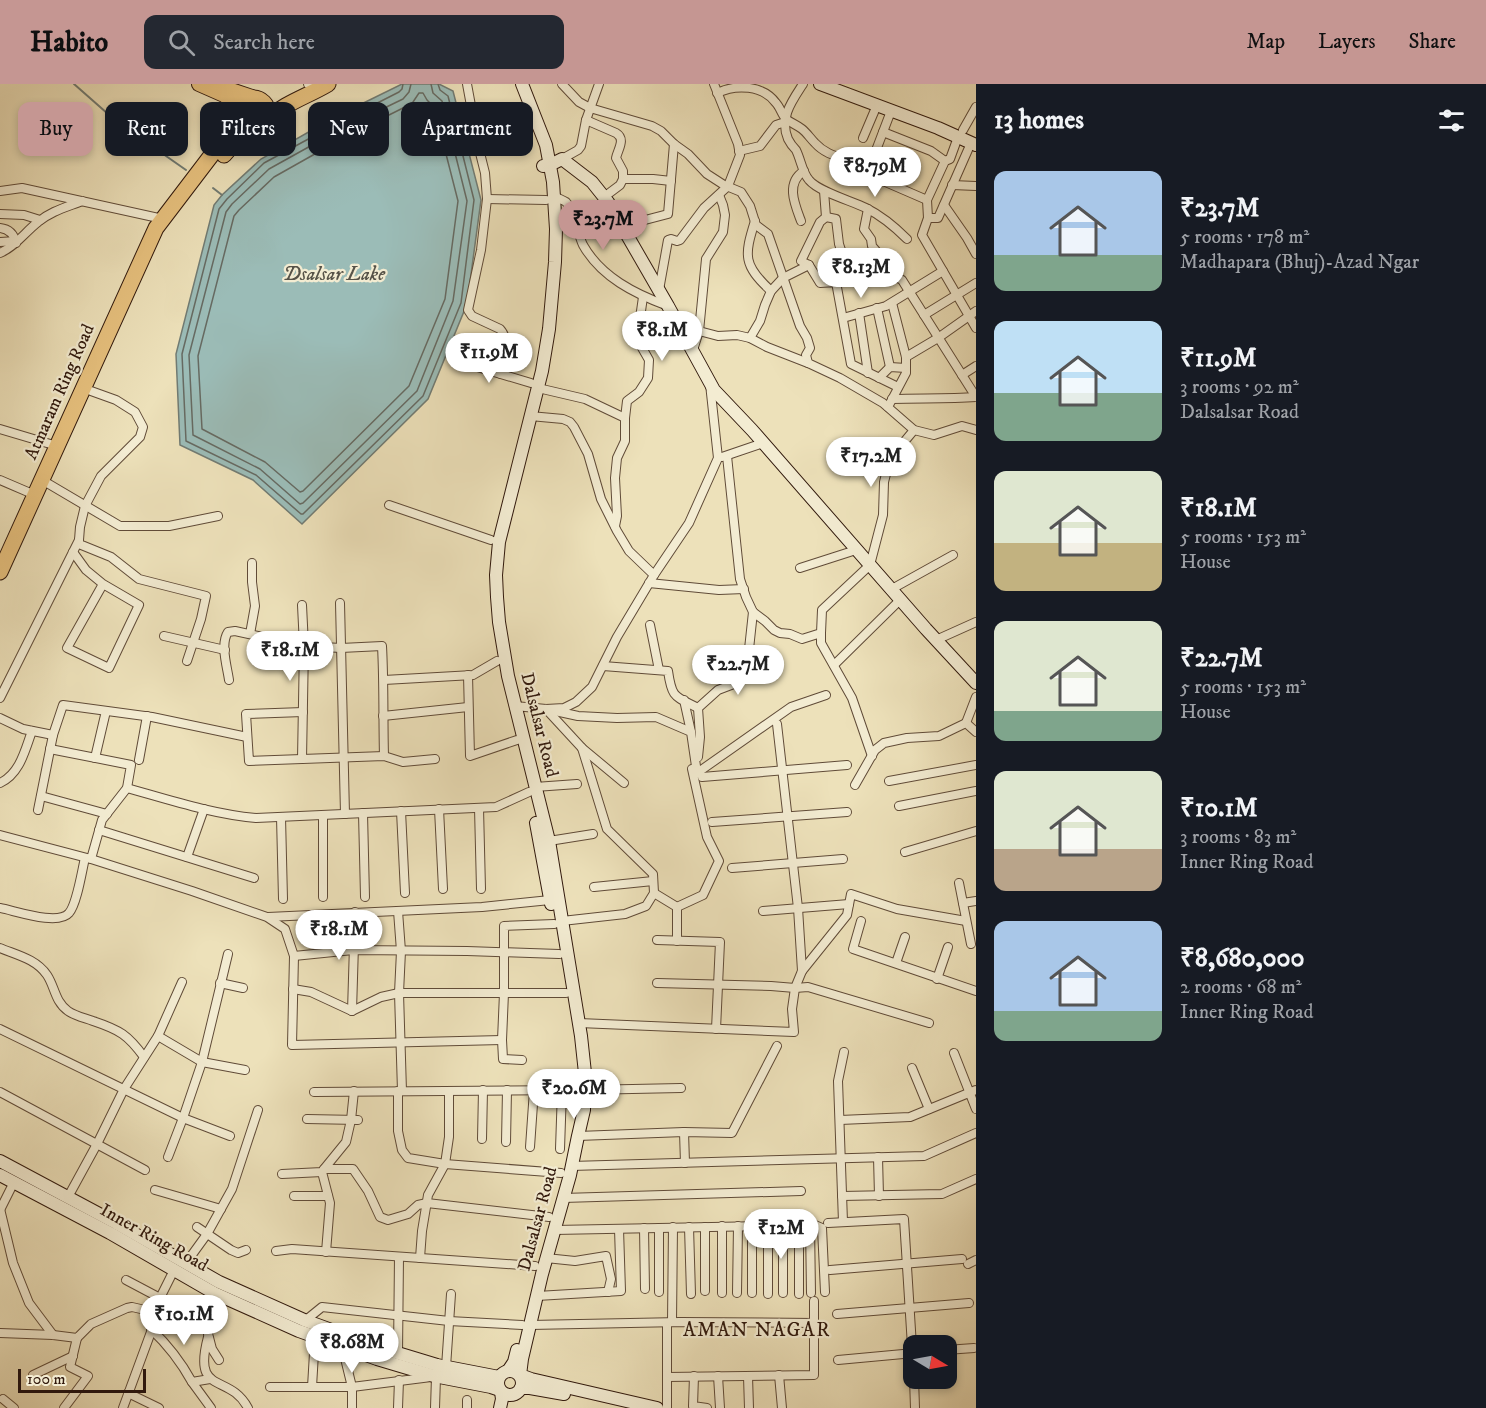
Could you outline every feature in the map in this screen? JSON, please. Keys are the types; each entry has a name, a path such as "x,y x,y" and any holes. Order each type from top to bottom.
{"highway":[{"path":"243,102 256,98 276,100 309,84"},
{"path":"294,102 328,84"},
{"path":"256,98 264,102"},
{"name":"Atmaram Ring Road","path":"0,572 156,228 211,156"},
{"name":"Atmaram Ring Road","path":"141,262 162,226 223,156"}],"main road":[{"path":"199,84 224,95 230,102"},
{"path":"214,84 256,98"}],"street":[{"path":"466,84 485,172 487,199 481,250 468,310 472,316 500,329 505,335 506,346 501,374"},
{"name":"Dalsalsar Road","path":"515,84 519,101 546,166"},
{"name":"Dalsalsar Road","path":"505,1381 522,1359 535,1266 549,1217 578,1136 584,1110 559,954 549,841 500,678 491,623 488,575 491,540 534,385 542,371 549,329 555,262 556,229 546,166 546,145 522,84"},
{"path":"562,84 579,102 590,108 656,128 688,154 707,174 741,192 750,206 756,225 768,234 800,326 807,338 810,348 806,355 808,363"},
{"path":"546,166 578,150 581,146 586,120 599,84"},
{"path":"659,291 668,240 671,238 681,240 704,208 728,186 740,155 738,144 714,84"},
{"path":"739,151 760,146 776,125 785,120 787,110 803,84"},
{"path":"820,84 974,141 938,218 928,218"},
{"path":"844,84 941,120 960,134"},
{"path":"717,93 733,87 751,86 765,91 776,103 785,120 788,138 809,180 824,191 868,209 893,225 907,239"},
{"path":"863,138 877,105"},
{"path":"976,107 960,134 950,159 945,161 927,200 928,218 922,235 956,294 972,313 976,328"},
{"path":"891,111 867,174 927,200"},
{"path":"616,133 622,118"},
{"path":"586,120 620,135 622,139 616,158 623,171 623,179 604,197"},
{"path":"785,120 803,129 826,153 848,160"},
{"path":"883,132 931,151 945,161"},
{"path":"622,226 668,214 674,144"},
{"path":"562,159 592,182 604,197 714,390 890,590 976,683"},
{"path":"801,221 793,201 793,185 798,174 804,171"},
{"path":"623,179 671,181"},
{"path":"952,185 976,186"},
{"path":"0,191 22,188 163,219"},
{"path":"824,191 826,217"},
{"path":"693,350 699,331 706,259 723,232 725,215 719,195"},
{"path":"487,199 550,198 566,202 576,220 582,244 595,262 613,279 643,297 668,306"},
{"path":"0,253 52,212 83,201"},
{"path":"944,205 976,254"},
{"path":"868,209 864,229 878,253 880,268"},
{"path":"0,214 24,215 40,220"},
{"path":"826,217 820,222 801,261 809,265 820,283 836,282 852,364 898,387"},
{"path":"826,217 836,219 839,244 856,282 880,268"},
{"path":"755,220 747,245 749,264 758,279 771,291"},
{"path":"0,228 10,232 16,242"},
{"path":"0,242 16,242"},
{"path":"750,338 760,321 771,291 783,278 809,265"},
{"path":"699,331 718,336 737,335 750,338 840,378 883,403 976,397 902,279 880,268"},
{"path":"843,318 886,306 943,271"},
{"path":"924,315 976,283"},
{"path":"615,527 617,516 615,478 618,458 625,441 624,418 627,400 639,392 648,378 649,360 637,339 643,297"},
{"path":"890,403 906,373 906,357 892,303"},
{"path":"877,308 890,366"},
{"path":"906,357 938,338 972,313"},
{"path":"859,314 868,373"},
{"path":"454,360 585,399 624,418"},
{"path":"890,366 906,368"},
{"path":"879,378 890,366"},
{"path":"962,375 976,366"},
{"path":"698,708 718,690 739,682 749,649 753,612 740,579 710,381"},
{"name":"Dalsalsar Road","path":"526,1325 537,1296 563,1197 575,1109 585,1073 579,1023 558,923 550,900 532,790 499,622 496,575 499,542 530,416 534,385"},
{"path":"0,699 79,540 86,506 101,476 140,437 143,427 135,412 116,400 91,391"},
{"path":"890,403 914,430 934,435 962,426 976,430"},
{"path":"530,416 562,419 570,422 574,427 588,454 601,500 629,551 652,579 719,590 744,590"},
{"path":"0,429 57,446"},
{"path":"872,756 852,698 821,643 822,610 870,565 883,515 884,482 888,466 894,454 914,430"},
{"path":"546,709 564,708 576,702 592,687 617,637 689,523 722,457 763,443"},
{"path":"0,480 34,495"},
{"path":"42,480 120,526 169,526 218,516"},
{"path":"389,505 491,540"},
{"path":"79,540 79,544 111,557 139,579 206,596 187,661"},
{"path":"800,568 856,550"},
{"path":"73,552 86,570 103,584 139,605 109,668 67,648 103,584"},
{"path":"890,590 953,555"},
{"path":"250,634 255,606 252,563"},
{"path":"834,665 900,600"},
{"path":"340,603 345,814"},
{"path":"302,605 304,646 302,759"},
{"path":"753,612 780,633 802,639 821,633"},
{"path":"936,640 976,622"},
{"path":"650,625 659,670"},
{"path":"229,680 225,650 225,636 228,632 235,631 304,646 341,648 382,646 384,756"},
{"path":"165,636 225,650"},
{"path":"384,680 473,675 497,661"},
{"path":"603,666 668,671 675,697 698,708"},
{"path":"468,675 470,756 517,740"},
{"path":"699,775 790,707 826,695"},
{"path":"855,785 875,750 884,743 907,738 939,736 966,723 976,697"},
{"path":"684,700 699,775"},
{"path":"38,810 53,735 63,705 147,716 247,737"},
{"path":"515,706 546,709 578,716 656,717 691,732"},
{"path":"383,716 468,707"},
{"path":"698,708 699,775"},
{"path":"546,709 582,748 624,783"},
{"path":"95,758 106,711"},
{"path":"303,712 246,714 249,761 384,756 403,762 435,759"},
{"path":"139,760 147,716"},
{"path":"0,718 23,729 53,735"},
{"path":"966,723 976,732"},
{"path":"777,724 798,908 802,971"},
{"path":"0,783 14,773 32,731"},
{"path":"522,1060 503,1059 504,926 558,923 624,914 646,906 654,893 653,874 607,829 582,748"},
{"path":"0,908 51,919 65,916 70,912 102,820 127,788 131,765 50,749"},
{"path":"677,907 704,895 719,861 707,837 692,769 699,775 847,765"},
{"path":"889,782 976,765"},
{"path":"127,788 232,816 256,818 496,807 532,790 577,784"},
{"path":"899,806 976,791"},
{"path":"41,796 107,814"},
{"path":"479,808 481,889"},
{"path":"187,857 204,809"},
{"path":"439,809 443,889"},
{"path":"401,811 405,893"},
{"path":"712,822 847,812"},
{"path":"363,813 365,897"},
{"path":"323,815 323,897"},
{"path":"281,817 283,899"},
{"path":"99,830 254,878"},
{"path":"905,852 976,831"},
{"path":"0,834 88,858 267,917 285,929 294,956 292,1045 502,1040"},
{"path":"549,841 593,834"},
{"path":"732,868 843,859"},
{"path":"594,887 653,881"},
{"path":"959,883 970,944"},
{"path":"654,893 677,907"},
{"path":"579,1023 794,1032 792,1009 795,988 802,971 847,915 851,894 897,909 966,921"},
{"path":"267,917 482,907 550,900"},
{"path":"963,903 976,901"},
{"path":"763,911 849,904"},
{"path":"677,907 677,940"},
{"path":"398,911 401,951 398,1131 402,1150 408,1158 445,1164 566,1169 685,1162 924,1156 976,1133"},
{"path":"352,1011 355,912"},
{"path":"861,921 853,949 976,991"},
{"path":"896,963 905,937"},
{"path":"657,940 720,942 716,1029"},
{"path":"937,979 948,947"},
{"path":"0,948 31,960 47,976 57,999 67,1011 123,1033 144,1057"},
{"path":"294,956 353,950 559,954"},
{"path":"168,1156 202,1062 228,954"},
{"path":"68,1197 124,1089 158,1036 182,982"},
{"path":"220,983 243,988"},
{"path":"657,983 808,987 929,1023"},
{"path":"293,989 311,992 352,1011"},
{"path":"352,1011 381,997 399,993 566,993"},
{"path":"0,1029 183,1118 230,1136"},
{"path":"158,1036 202,1062 245,1070"},
{"path":"578,1136 684,1132 732,1133 777,1046"},
{"path":"843,1222 838,1081 844,1052"},
{"path":"954,1053 973,1092 976,1109"},
{"path":"912,1068 929,1109"},
{"path":"314,1092 681,1088"},
{"path":"482,1139 483,1090"},
{"path":"506,1142 507,1090"},
{"path":"530,1147 534,1090"},
{"path":"560,1149 562,1090"},
{"path":"326,1251 330,1203 323,1171 346,1142 355,1120 354,1091"},
{"path":"420,1258 428,1195 445,1164 449,1137 449,1091"},
{"path":"0,1092 145,1170"},
{"path":"840,1120 910,1117 973,1092"},
{"path":"186,1263 207,1234 232,1189 258,1110"},
{"path":"307,1119 355,1120"},
{"path":"684,1132 685,1162"},
{"path":"878,1157 879,1196"},
{"name":"Inner Ring Road","path":"0,1161 219,1282 306,1320 398,1353 446,1367 505,1381 531,1379 553,1383 657,1408"},
{"path":"282,1174 352,1169 368,1191 380,1217 388,1220 408,1215 418,1205 427,1203 549,1217"},
{"name":"Inner Ring Road","path":"0,1175 110,1233 214,1293 315,1336 435,1377 491,1387 505,1381"},
{"path":"842,1197 942,1194 976,1179"},
{"path":"14,1182 0,1210 13,1263 29,1303 53,1335"},
{"path":"155,1190 221,1209"},
{"path":"563,1197 801,1191"},
{"path":"294,1196 328,1196"},
{"path":"828,1223 904,1219 912,1335"},
{"path":"554,1230 815,1224 822,1228 825,1292"},
{"path":"783,1225 783,1293"},
{"path":"799,1225 799,1294"},
{"path":"667,1377 814,1375 815,1323 810,1225"},
{"path":"722,1226 722,1293"},
{"path":"737,1293 738,1226"},
{"path":"752,1226 752,1293"},
{"path":"768,1226 768,1294"},
{"path":"196,1227 231,1250 238,1253 246,1250"},
{"path":"668,1408 667,1377 673,1227"},
{"path":"690,1227 691,1294"},
{"path":"705,1227 705,1291"},
{"path":"644,1228 645,1289"},
{"path":"658,1228 659,1292"},
{"path":"537,1296 621,1291 619,1229"},
{"path":"276,1251 292,1249 535,1266"},
{"path":"546,1258 575,1261 606,1256 610,1279 608,1292"},
{"path":"398,1353 399,1257"},
{"path":"830,1270 969,1261"},
{"path":"123,1408 158,1313 160,1298 174,1270"},
{"path":"126,1280 160,1298"},
{"path":"446,1367 451,1294"},
{"path":"837,1314 969,1302"},
{"path":"64,1408 88,1376 70,1367 77,1338 91,1324 127,1308 135,1307 158,1313 184,1314 205,1322 212,1349 219,1360"},
{"path":"306,1320 322,1307 449,1321 526,1325 815,1323"},
{"path":"151,1329 181,1362 211,1408"},
{"path":"0,1333 77,1338"},
{"path":"208,1336 204,1354 204,1370 210,1379 231,1390 245,1402 248,1408"},
{"path":"312,1387 315,1336"},
{"path":"342,1346 352,1387 352,1408"},
{"path":"957,1349 974,1348"},
{"path":"838,1360 903,1354"},
{"path":"33,1375 73,1356"},
{"path":"779,1375 782,1408"},
{"path":"694,1376 693,1406 707,1408"},
{"path":"718,1376 720,1408"},
{"path":"748,1376 749,1408"},
{"path":"270,1387 352,1387 435,1377 435,1408"},
{"path":"192,1382 210,1379"},
{"path":"398,1408 399,1380"},
{"path":"505,1381 522,1384 508,1408"},
{"path":"505,1381 505,1395 518,1392 552,1391 621,1408"},
{"path":"500,1408 505,1381"},
{"path":"914,1389 915,1408"},
{"path":"128,1393 159,1408"},
{"path":"3,1399 14,1408"}],"water":[{"name":"Dsalsar Lake","path":"402,84 439,84 453,91 456,102 401,102 401,156 470,156 481,200 467,304 428,399 302,524 253,480 180,445 176,354 214,205 261,159 266,156 296,156 296,139 308,132 308,156 389,156 389,102 365,102"}],"waterway":[{"path":"74,84 116,121 186,170"},
{"path":"213,188 222,195"}],"district":[{"name":"AMAN NAGAR","path":"757,1330"}]}
